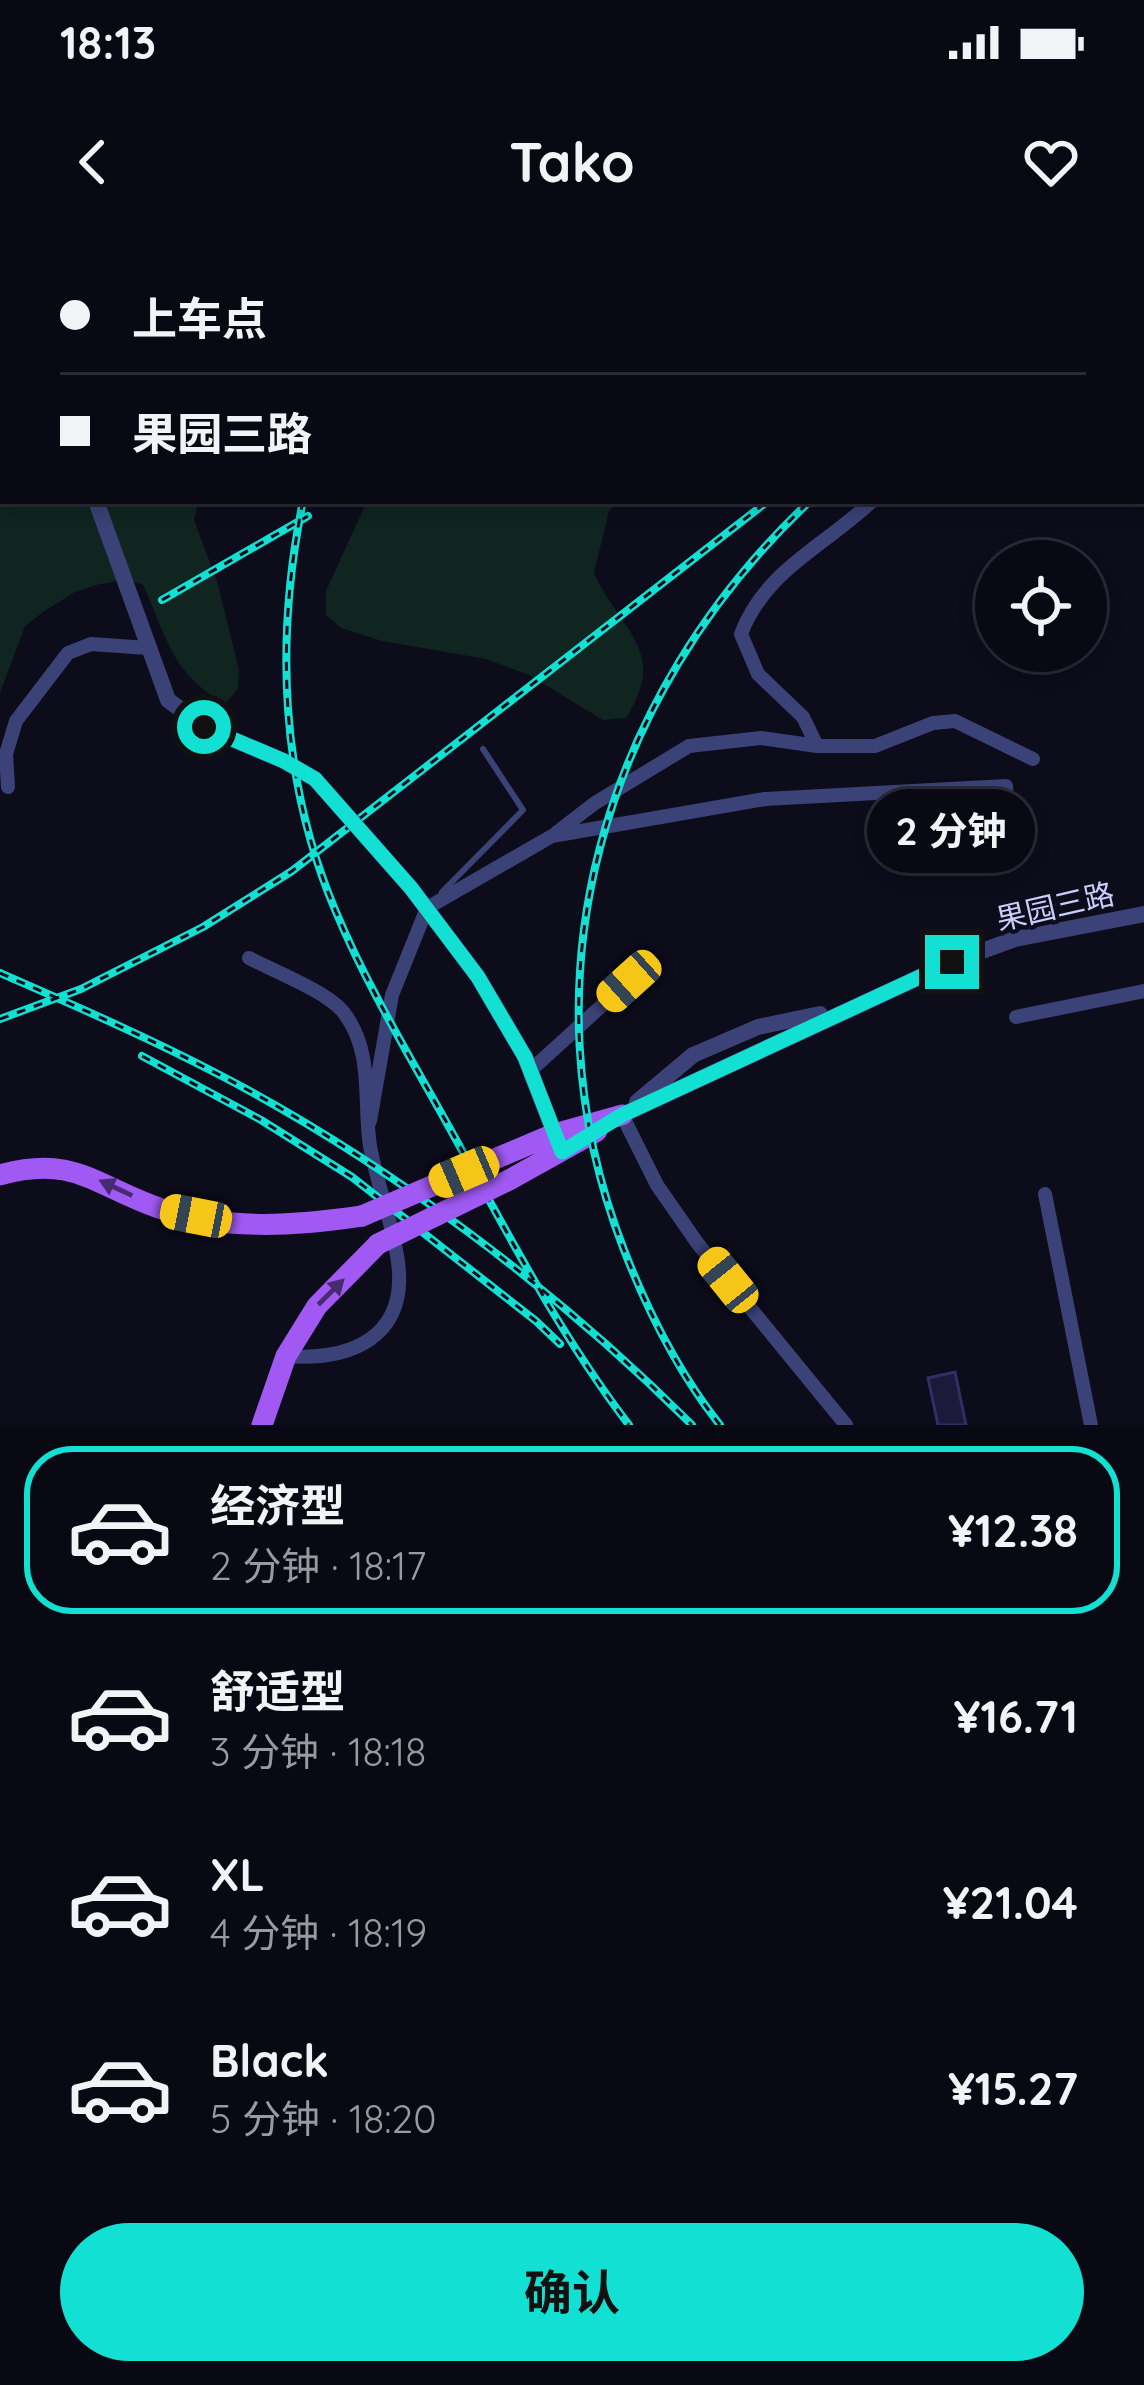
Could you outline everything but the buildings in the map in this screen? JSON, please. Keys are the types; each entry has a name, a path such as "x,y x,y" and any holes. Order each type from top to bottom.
{"main road":[{"path":"0,1174 34,1165 63,1170 97,1179 160,1208 233,1224 269,1226 362,1216 497,1158 558,1143 622,1115"},
{"path":"262,1425 286,1356 316,1306 379,1244 508,1180 558,1143"}],"street":[{"path":"97,504 168,700 204,727 315,779 411,888 465,959 528,1063 558,1143"},
{"path":"817,746 803,717 758,674 741,634 752,604 781,573 868,504"},
{"path":"8,787 3,756 16,721 68,653 91,644 148,648"},
{"path":"370,1121 392,995 428,908 552,836 595,803 689,746 761,738 817,746 875,746 933,723 955,721 1033,758"},
{"path":"552,836 766,799 1006,786 1011,845"},
{"name":"果园三路","path":"622,1115 845,1009 1015,939 1144,914"},
{"path":"249,958 343,1011 358,1039 367,1075 369,1142 399,1265 395,1304 379,1333 363,1347 337,1356 286,1356"},
{"path":"528,1063 629,981"},
{"path":"1016,1017 1144,992"},
{"name":"果园三路","path":"622,1115 693,1054 758,1027 845,1009"},
{"path":"622,1115 657,1185 698,1244 846,1425"},
{"path":"1045,1194 1091,1425"}],"lane":[{"path":"428,908 523,810 484,749"}],"green space":[{"path":"0,504 198,504 194,520 217,581 239,670 238,689 225,704 181,666 143,585 126,579 75,592 25,626 0,693"},
{"path":"366,504 616,504 609,511 594,573 642,658 638,695 626,718 603,720 529,675 486,659 382,641 341,628 326,615 326,591"}],"railway":[{"path":"302,504 288,605 288,709 303,812 317,862 349,942 394,1030 539,1288 629,1425"},
{"path":"0,1019 81,989 203,927 292,871 764,504"},
{"path":"720,1425 677,1363 643,1296 593,1148 580,1046 582,946 600,847 632,752 679,662 738,578 807,504"},
{"path":"162,600 308,516"},
{"path":"0,973 189,1059 280,1108 406,1187 585,1325 692,1425"},
{"path":"142,1056 261,1120 352,1177 560,1344"}],"route":[{"path":"204,727 315,779 411,888 478,977 525,1057 562,1152 622,1115 952,962"}]}
